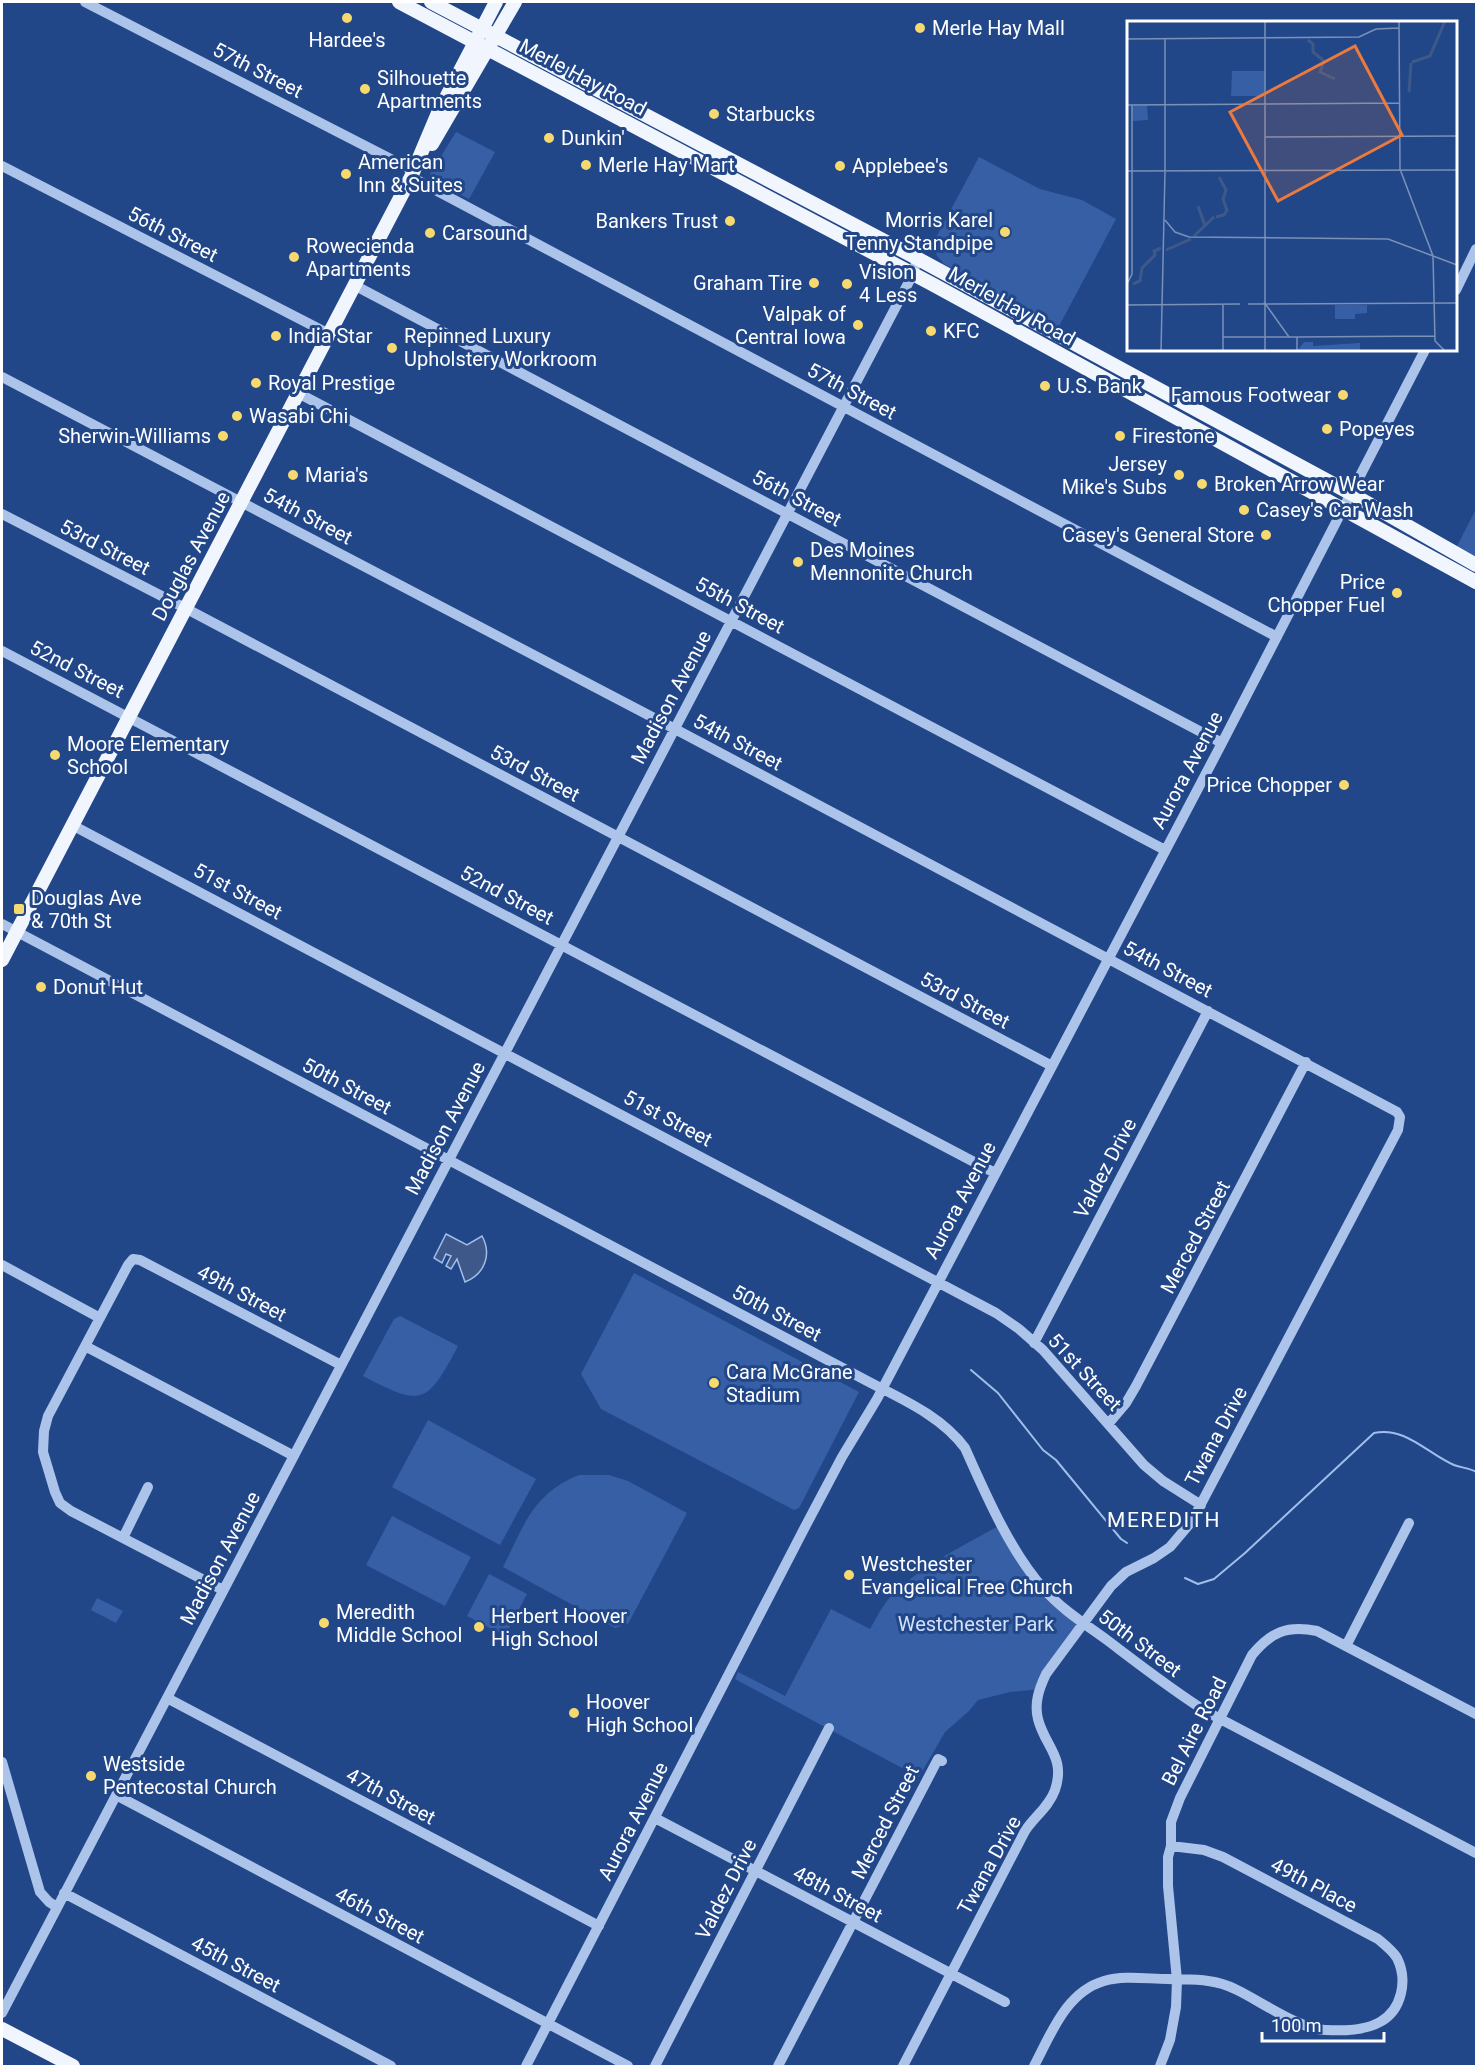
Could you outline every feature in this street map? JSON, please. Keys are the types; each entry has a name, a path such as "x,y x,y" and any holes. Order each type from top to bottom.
{"main road":[{"name":"Merle Hay Road","path":"399,2 913,274 1343,507 1476,582"},
{"name":"Merle Hay Road","path":"431,2 917,258 1350,493 1476,565"},
{"name":"Douglas Avenue","path":"413,174 438,113 496,2"},
{"name":"Douglas Avenue","path":"2,960 413,174 438,136 515,2"},
{"path":"2,2029 73,2067"}],"street":[{"name":"57th Street","path":"85,2 413,174 843,407 1277,637"},
{"name":"56th Street","path":"2,166 329,334"},
{"path":"1457,286 1476,249"},
{"name":"Madison Avenue","path":"2,2013 913,274 917,258"},
{"name":"56th Street","path":"354,285 1222,743"},
{"name":"Aurora Avenue","path":"526,2067 837,1467 882,1389 1222,743 1424,351"},
{"name":"54th Street","path":"2,377 242,501 1393,1108"},
{"name":"55th Street","path":"298,393 1165,850"},
{"name":"53rd Street","path":"2,514 185,608 1052,1066"},
{"name":"52nd Street","path":"2,651 995,1173"},
{"name":"51st Street","path":"72,825 996,1313 1034,1343 1109,1423 1144,1465 1163,1481 1201,1505"},
{"name":"50th Street","path":"2,924 935,1419 956,1435 965,1448 1010,1540 1027,1567 1054,1600 1180,1695 1220,1719 1476,1853"},
{"name":"Valdez Drive","path":"1034,1343 1208,1011"},
{"name":"Merced Street","path":"1109,1423 1126,1404 1136,1386 1306,1062"},
{"name":"Twana Drive","path":"903,2067 1025,1831 1045,1808 1055,1789 1058,1778 1056,1757 1038,1720 1037,1698 1046,1674 1111,1586 1126,1572 1154,1558 1179,1539 1201,1505 1398,1130 1400,1117 1393,1108"},
{"name":"49th Street","path":"99,1318 128,1265 133,1259 140,1260 341,1365"},
{"path":"2,1265 99,1318 48,1416 44,1431 44,1452 60,1503 71,1511 223,1590"},
{"path":"85,1346 294,1456"},
{"path":"123,1538 148,1488"},
{"path":"1409,1523 1346,1646 1476,1714"},
{"name":"Bel Aire Road","path":"1160,2067 1170,2040 1176,2007 1177,1980 1168,1886 1168,1857 1171,1846 1171,1822 1180,1797 1252,1654 1271,1636 1286,1629 1301,1628 1317,1631 1346,1646"},
{"name":"47th Street","path":"167,1698 599,1926"},
{"name":"Valdez Drive","path":"655,2067 829,1728"},
{"name":"Merced Street","path":"778,2067 938,1758 942,1761"},
{"path":"2,1762 40,1892 57,1907"},
{"name":"46th Street","path":"116,1795 628,2067"},
{"name":"48th Street","path":"655,1818 1005,2002"},
{"name":"49th Place","path":"1171,1846 1204,1850 1223,1857 1378,1939 1396,1957 1402,1976 1396,2006 1379,2023 1362,2029 1323,2030 1298,2022 1222,1983 1209,1980 1177,1980"},
{"name":"45th Street","path":"64,1893 391,2067"},
{"path":"1034,2067 1058,2020 1069,2004 1086,1989 1104,1981 1123,1978 1177,1980"}],"green space":[{"path":"456,132 495,152 469,199 431,179 430,174"},
{"path":"979,157 1040,189 1082,200 1116,219 1058,328 944,264 937,256 933,243"},
{"path":"1476,509 1476,565 1454,552"},
{"name":"Cara McGrane Stadium","path":"634,1273 859,1392 799,1508 794,1510 601,1409 581,1374"},
{"path":"400,1316 458,1346 438,1380 430,1390 421,1395 411,1396 398,1393 363,1376 394,1319"},
{"path":"428,1420 536,1479 500,1545 392,1487"},
{"path":"579,1475 609,1475 628,1481 687,1513 628,1624 615,1628 503,1567 524,1525 540,1502 563,1483"},
{"path":"392,1516 471,1557 445,1606 366,1565"},
{"name":"Westchester Park","path":"1002,1524 1027,1567 1083,1622 1039,1689 1010,1692 978,1700 945,1732 919,1777 735,1679 738,1672 785,1696 831,1609 870,1629 886,1602 905,1583 945,1556"},
{"path":"489,1574 527,1594 505,1636 467,1616"},
{"path":"97,1598 123,1611 116,1623 91,1610"}],"shaded area":[{"path":"446,1234 467,1245 482,1236 485,1243 486,1256 482,1269 465,1282 457,1259 451,1269 446,1266 451,1256 446,1254 442,1263 434,1258"}],"waterway":[{"path":"971,1370 998,1393 1043,1450 1056,1460 1121,1539 1127,1543"},
{"path":"1185,1578 1198,1584 1214,1579 1374,1433 1385,1432 1406,1437 1444,1460 1476,1472"}],"place":[{"name":"Hardee's","path":"347,18"},
{"name":"Merle Hay Mall","path":"920,28"},
{"name":"Silhouette Apartments","path":"365,89"},
{"name":"Starbucks","path":"714,114"},
{"name":"Dunkin'","path":"549,138"},
{"name":"Merle Hay Mart","path":"586,165"},
{"name":"Applebee's","path":"840,166"},
{"name":"American Inn & Suites","path":"346,174"},
{"name":"Bankers Trust","path":"730,221"},
{"name":"Morris Karel Tenny Standpipe","path":"1005,232"},
{"name":"Carsound","path":"430,233"},
{"name":"Rowecienda Apartments","path":"294,257"},
{"name":"Graham Tire","path":"814,283"},
{"name":"Vision 4 Less","path":"847,284"},
{"name":"Valpak of Central Iowa","path":"858,325"},
{"name":"KFC","path":"931,331"},
{"name":"India Star","path":"276,336"},
{"name":"Repinned Luxury Upholstery Workroom","path":"392,348"},
{"name":"Royal Prestige","path":"256,383"},
{"name":"U.S. Bank","path":"1045,386"},
{"name":"Famous Footwear","path":"1343,395"},
{"name":"Wasabi Chi","path":"237,416"},
{"name":"Popeyes","path":"1327,429"},
{"name":"Sherwin-Williams","path":"223,436"},
{"name":"Firestone","path":"1120,436"},
{"name":"Maria's","path":"293,475"},
{"name":"Jersey Mike's Subs","path":"1179,475"},
{"name":"Broken Arrow Wear","path":"1202,484"},
{"name":"Casey's Car Wash","path":"1244,510"},
{"name":"Casey's General Store","path":"1266,535"},
{"name":"Des Moines Mennonite Church","path":"798,562"},
{"name":"Price Chopper Fuel","path":"1397,593"},
{"name":"Moore Elementary School","path":"55,755"},
{"name":"Price Chopper","path":"1344,785"},
{"name":"Douglas Ave & 70th St","path":"19,909"},
{"name":"Donut Hut","path":"41,987"},
{"name":"Cara McGrane Stadium","path":"714,1383"},
{"name":"Westchester Evangelical Free Church","path":"849,1575"},
{"name":"Meredith Middle School","path":"324,1623"},
{"name":"Herbert Hoover High School","path":"479,1627"},
{"name":"Hoover High School","path":"574,1713"},
{"name":"Westside Pentecostal Church","path":"91,1776"}],"district":[{"name":"MEREDITH","path":"1164,1520"}]}
